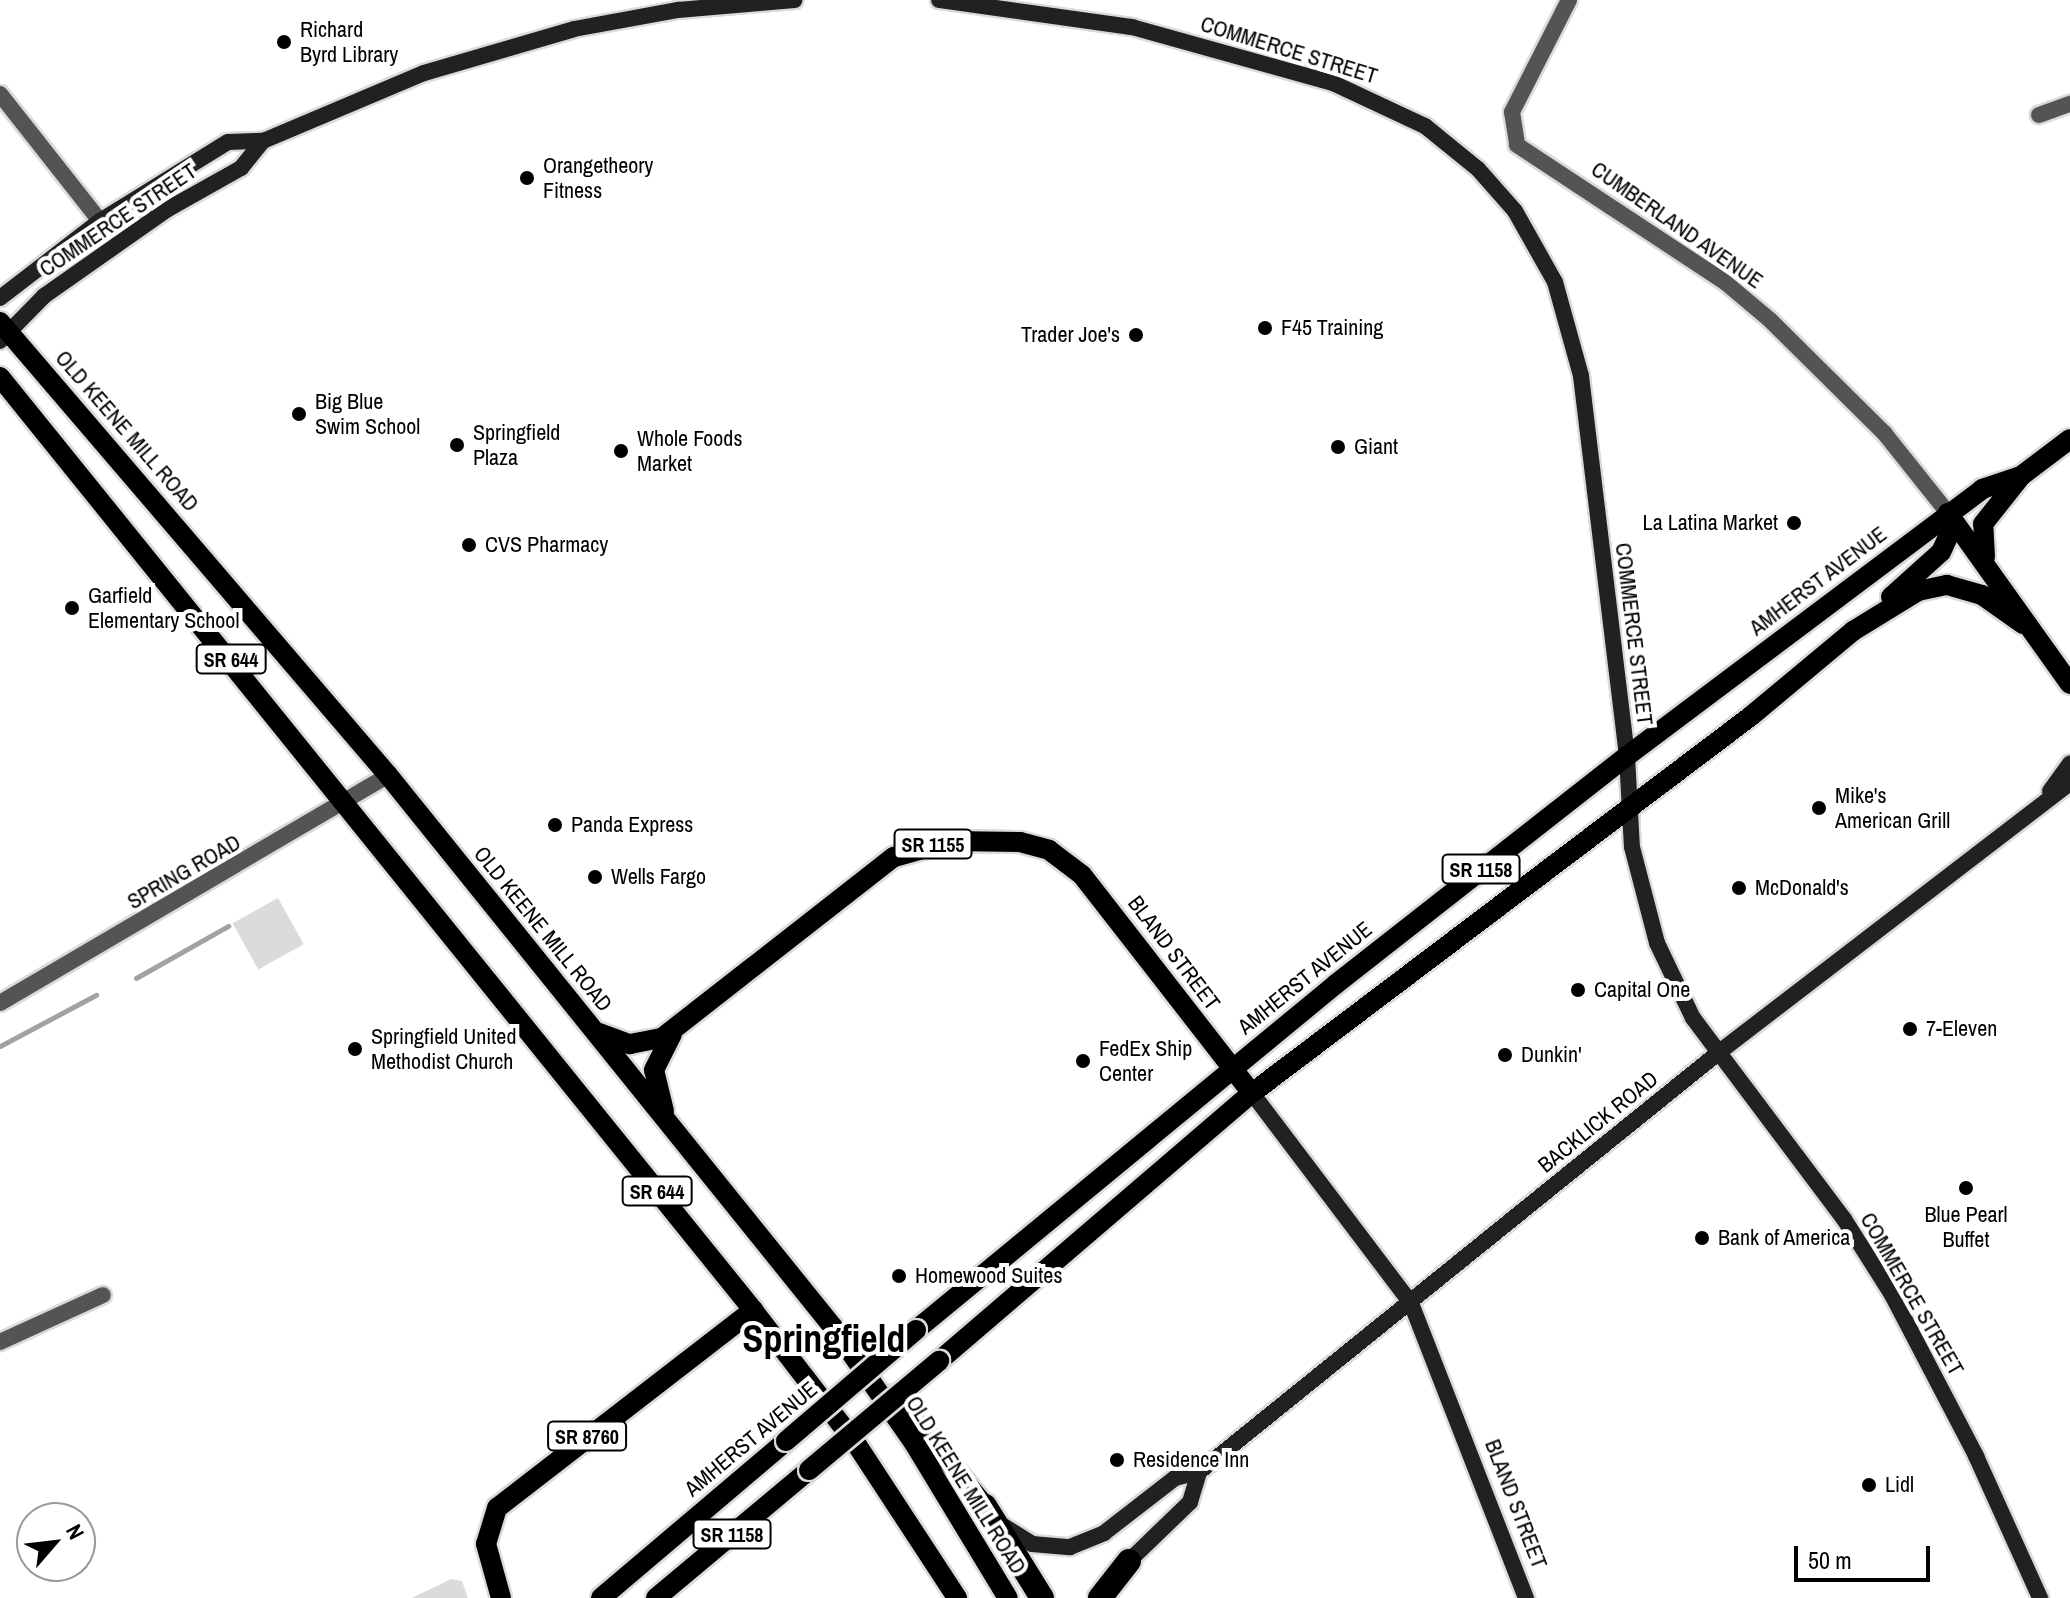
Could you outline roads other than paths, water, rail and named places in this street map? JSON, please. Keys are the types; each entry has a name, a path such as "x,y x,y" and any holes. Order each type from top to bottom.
{"highway":[{"path":"985,1506 1042,1598"},
{"path":"1100,1598 1129,1561"}],"main road":[{"name":"COMMERCE STREET","path":"0,298 100,221 228,142 263,141 355,98 500,48 678,10 795,0"},
{"name":"COMMERCE STREET","path":"939,0 1132,27 1333,83 1406,114 1478,169 1534,241 1571,330 1627,756 1632,847 1657,943 1693,1018 1844,1219 1884,1283 1976,1456 2040,1598"},
{"name":"COMMERCE STREET","path":"3,332 44,296 94,259 241,168 263,141"},
{"name":"OLD KEENE MILL ROAD","path":"3,332 388,775 833,1327 914,1443 1008,1598"},
{"name":"SR 644","path":"0,377 348,802 518,1022 753,1310 857,1445 954,1595"},
{"name":"AMHERST AVENUE","path":"601,1598 916,1330 1232,1068 1627,756 1948,513 1982,489 2021,476 2070,439"},
{"path":"1992,574 1983,551 1983,524 2021,476"},
{"name":"CUMBERLAND AVENUE","path":"1948,513 2068,685"},
{"path":"1853,631 1941,552 1949,535 1948,513"},
{"name":"SR 1158","path":"656,1598 1252,1093 1631,806 1853,631 1918,591 1947,585 1982,595 2023,624"},
{"name":"BACKLICK ROAD","path":"2031,812 2070,763"},
{"name":"BACKLICK ROAD","path":"985,1506 1014,1535 1032,1544 1070,1547 1104,1533 1175,1478 1199,1472 1718,1053 2070,783"},
{"name":"BLAND STREET","path":"677,1028 880,865 940,843 1020,842 1049,850 1082,875 1411,1303 1526,1598"},
{"path":"592,1029 630,1044 654,1041 677,1028"},
{"path":"670,1126 654,1070 658,1054 677,1028"},
{"name":"SR 8760","path":"501,1598 486,1544 497,1508 753,1310"},
{"path":"833,1327 985,1506"},
{"name":"BACKLICK ROAD","path":"1129,1561 1190,1502 1199,1472"}],"street":[{"name":"CUMBERLAND AVENUE","path":"1569,0 1512,112 1512,133 1526,155 1713,274 1770,320 1876,424 1948,513"},
{"path":"0,94 100,221"},
{"path":"2039,115 2070,104"},
{"name":"SPRING ROAD","path":"0,1003 348,802 388,775"},
{"path":"0,1342 103,1295"}],"waterway":[{"path":"136,978 228,926"},
{"path":"0,1046 96,995"}],"place":[{"name":"Richard Byrd Library","path":"284,42"},
{"name":"Orangetheory Fitness","path":"527,178"},
{"name":"F45 Training","path":"1265,328"},
{"name":"Trader Joe's","path":"1136,335"},
{"name":"Big Blue Swim School","path":"299,414"},
{"name":"Springfield Plaza","path":"457,445"},
{"name":"Giant","path":"1338,447"},
{"name":"Whole Foods Market","path":"621,451"},
{"name":"La Latina Market","path":"1794,523"},
{"name":"CVS Pharmacy","path":"469,545"},
{"name":"Garfield Elementary School","path":"72,608"},
{"name":"Mike's American Grill","path":"1819,808"},
{"name":"Panda Express","path":"555,825"},
{"name":"Wells Fargo","path":"595,877"},
{"name":"McDonald's","path":"1739,888"},
{"name":"Capital One","path":"1578,990"},
{"name":"7-Eleven","path":"1910,1029"},
{"name":"Springfield United Methodist Church","path":"355,1049"},
{"name":"Dunkin'","path":"1505,1055"},
{"name":"FedEx Ship Center","path":"1083,1061"},
{"name":"Blue Pearl Buffet","path":"1966,1188"},
{"name":"Bank of America","path":"1702,1238"},
{"name":"Homewood Suites","path":"899,1276"},
{"name":"Residence Inn","path":"1117,1460"},
{"name":"Lidl","path":"1869,1485"}],"district":[{"name":"Springfield","path":"824,1339"}]}
